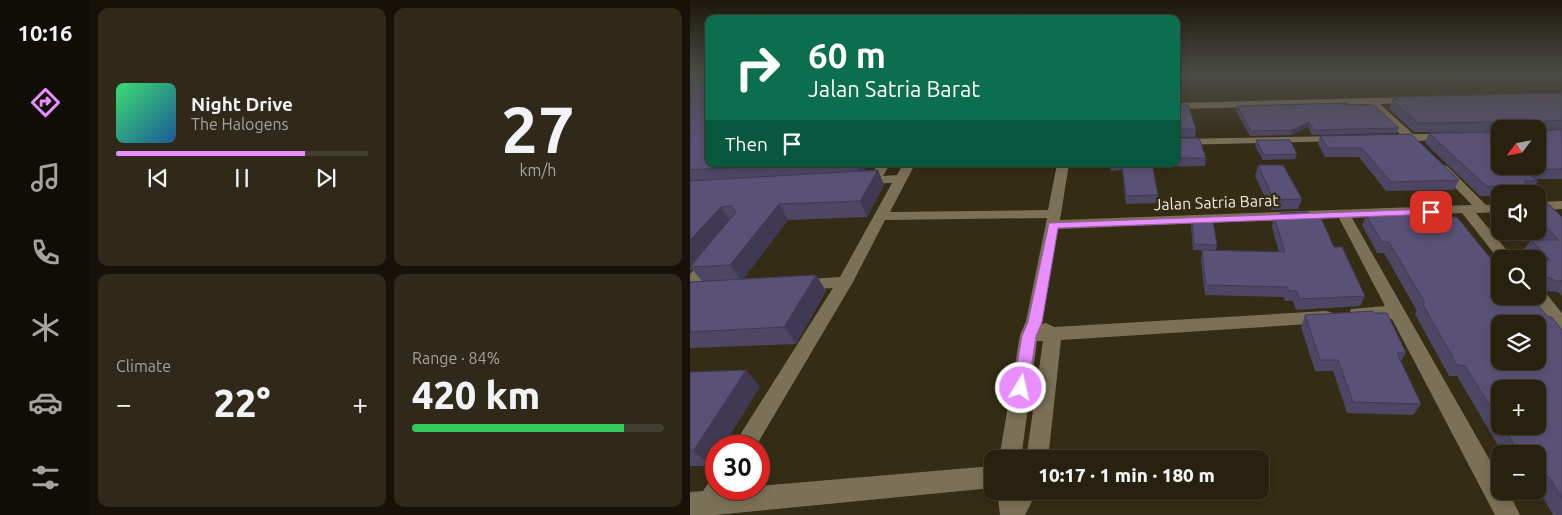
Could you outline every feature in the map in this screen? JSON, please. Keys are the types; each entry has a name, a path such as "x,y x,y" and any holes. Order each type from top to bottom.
{"street":[{"path":"1180,106 1419,100"},
{"path":"1371,101 1424,151"},
{"path":"1382,138 1461,137"},
{"path":"1180,142 1353,139"},
{"path":"1437,164 1483,209"},
{"path":"874,180 882,167"},
{"path":"751,435 845,282 882,216 906,167"},
{"path":"1012,450 1063,167"},
{"path":"848,182 900,180"},
{"path":"1546,206 1562,205"},
{"name":"Jalan Satria Barat","path":"882,216 1054,219 1344,215 1491,209"},
{"path":"1466,210 1499,250"},
{"path":"1344,215 1508,515"},
{"path":"690,285 721,248"},
{"path":"786,285 845,282"},
{"path":"690,291 709,290"},
{"path":"1546,305 1562,325"},
{"path":"1032,328 1053,335 1398,312"},
{"path":"1038,450 1053,335"},
{"path":"705,502 984,479"}],"building":[{"path":"690,97 705,97 705,167 746,167 690,170"},
{"path":"1394,97 1562,97 1562,120 1418,123 1392,100 1398,100"},
{"path":"1348,103 1343,105 1374,105 1399,128 1314,130 1309,122 1292,130 1251,131 1237,106"},
{"path":"1180,105 1188,105 1196,129 1180,129"},
{"path":"1562,129 1562,169 1546,169 1546,131"},
{"path":"1491,132 1491,175 1530,175 1538,181 1524,181 1528,185 1486,186 1429,133"},
{"path":"1411,134 1459,180 1391,182 1362,148 1328,148 1320,136"},
{"path":"1180,138 1199,138 1206,158 1180,158"},
{"path":"1256,140 1290,140 1297,154 1264,155"},
{"path":"1258,165 1283,165 1302,199 1274,200"},
{"path":"1122,167 1153,167 1158,195 1126,196"},
{"path":"878,170 860,201 779,204 730,265 690,267 736,212 732,206 721,207 690,240 690,181"},
{"path":"1546,202 1562,217 1562,281 1556,281 1547,277 1546,278 1546,260 1550,260 1546,256 1546,250 1540,250 1531,240 1559,240 1546,227"},
{"path":"1308,212 1311,218 1321,218 1334,247 1342,247 1365,296 1299,299 1297,291 1289,291 1287,287 1206,285 1202,250 1285,252 1274,217 1282,217 1280,213"},
{"path":"1418,214 1420,216 1457,217 1491,259 1491,305 1538,305 1548,317 1552,317 1562,330 1562,498 1549,477 1546,477 1546,445 1515,445 1508,435 1546,435 1546,380 1491,380 1491,408 1465,366 1457,365 1422,303 1425,303 1389,242 1382,242 1366,215"},
{"path":"1192,221 1213,221 1217,245 1194,244"},
{"path":"816,275 784,327 690,332 690,282"},
{"path":"1373,311 1374,313 1387,313 1406,353 1397,353 1421,404 1353,402 1338,360 1320,360 1305,315"},
{"path":"746,370 693,451 690,451 690,372"}],"route":[{"path":"1021,388 1029,336 1035,322 1053,225 1431,212"}]}
